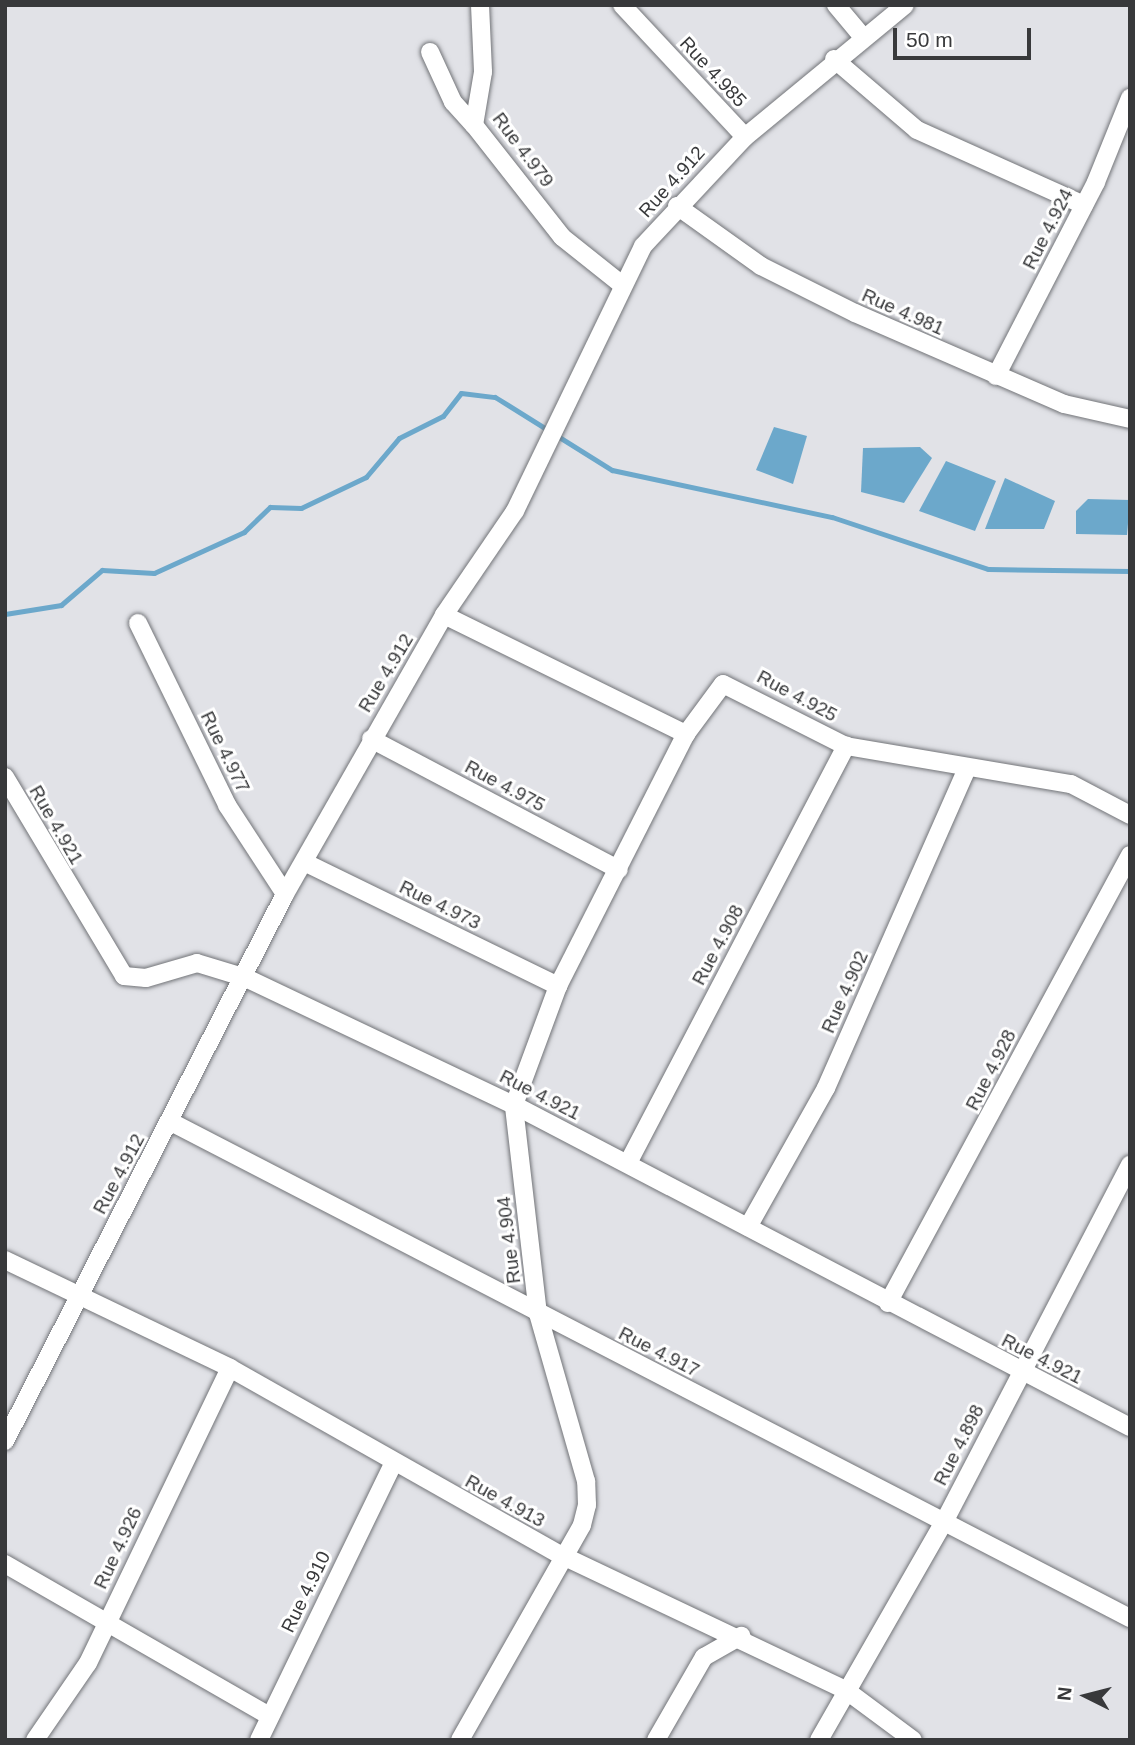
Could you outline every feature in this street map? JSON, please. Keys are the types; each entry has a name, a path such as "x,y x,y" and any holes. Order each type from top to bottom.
{"street":[{"name":"Rue 4.979","path":"480,5 483,72 474,125 562,237 621,285"},
{"name":"Rue 4.985","path":"622,5 745,137"},
{"path":"836,5 861,35"},
{"name":"Rue 4.912","path":"5,1441 78,1296 246,978 285,894 444,615 514,511 621,285 677,206 745,137 861,35 905,5"},
{"path":"430,52 453,102 474,125"},
{"path":"834,59 917,130 1084,205"},
{"name":"Rue 4.924","path":"996,376 1084,205 1130,98"},
{"name":"Rue 4.981","path":"677,206 761,266 996,376 1063,404 1130,419"},
{"path":"444,615 686,734"},
{"name":"Rue 4.977","path":"138,622 227,805 285,894"},
{"name":"Rue 4.925","path":"686,734 723,684 846,746 1071,783 1130,815"},
{"name":"Rue 4.904","path":"460,1740 561,1555 582,1525 586,1481 538,1314 514,1105 558,986 620,870 686,734"},
{"name":"Rue 4.975","path":"371,739 620,870"},
{"name":"Rue 4.908","path":"628,1163 846,746"},
{"name":"Rue 4.902","path":"748,1227 826,1088 967,768"},
{"name":"Rue 4.921","path":"5,777 124,976 146,978 197,963 246,978 514,1105 888,1303 1130,1427"},
{"name":"Rue 4.928","path":"888,1303 1130,855"},
{"name":"Rue 4.973","path":"304,862 558,986"},
{"name":"Rue 4.917","path":"171,1122 1130,1618"},
{"name":"Rue 4.898","path":"819,1740 944,1522 1130,1165"},
{"name":"Rue 4.913","path":"5,1260 230,1368 393,1464 561,1555 741,1636 847,1691 913,1740"},
{"name":"Rue 4.926","path":"35,1740 68,1697 230,1368"},
{"name":"Rue 4.910","path":"259,1740 268,1715 393,1464"},
{"path":"5,1564 107,1618 268,1715"},
{"path":"656,1740 704,1657 741,1636"}],"water":[{"path":"774,427 807,436 793,484 756,470"},
{"path":"920,447 932,458 904,503 861,492 863,448"},
{"path":"946,461 996,481 975,531 919,511"},
{"path":"1005,478 1055,501 1044,529 985,529"},
{"path":"1088,499 1130,500 1127,535 1076,534 1076,511"}],"waterway":[{"path":"5,614 61,605 102,570 154,573 244,532 270,507 301,508 366,477 399,438 443,416 461,393 495,397 612,470 832,517 988,569 1130,571"}]}
